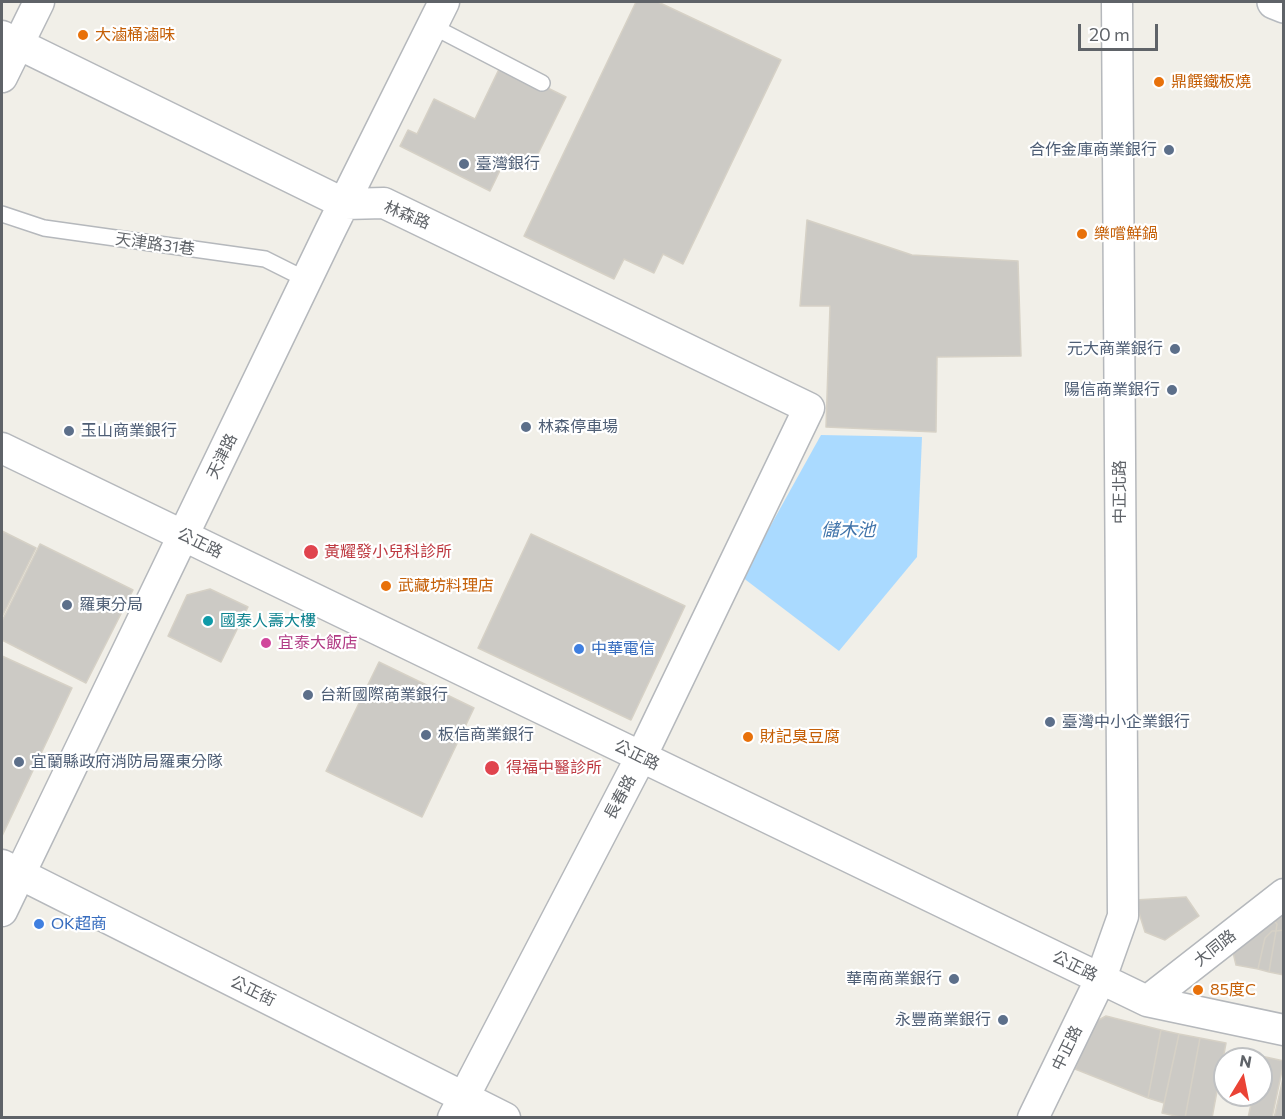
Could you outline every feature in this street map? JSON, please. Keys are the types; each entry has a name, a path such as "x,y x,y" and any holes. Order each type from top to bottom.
{"main road":[{"path":"1274,2 1284,6"}],"street":[{"path":"2,77 10,40 39,2"},
{"name":"中正北路","path":"1101,978 1123,916 1117,2"},
{"name":"天津路","path":"2,911 10,870 183,535 438,14"},
{"name":"林森路","path":"10,40 345,204 384,203 809,408"},
{"name":"長春路","path":"458,1107 641,757 809,408"},
{"name":"公正路","path":"2,448 1147,1001 1284,1030"},
{"name":"公正街","path":"10,870 458,1107 505,1118"},
{"name":"大同路","path":"1147,1001 1284,894"},
{"name":"中正路","path":"1033,1118 1101,978"}],"lane":[{"path":"438,14 542,83"},
{"name":"天津路31巷","path":"2,214 44,228 265,259 306,280"}],"water":[{"name":"儲木池","path":"821,435 922,437 917,557 839,651 742,577"}],"building":[{"path":"636,2 658,2 781,60 683,264 663,254 654,273 624,259 614,279 524,236"},
{"path":"501,65 566,97 530,170 506,158 490,191 400,146 408,130 417,134 434,99 475,119"},
{"path":"807,220 912,255 1018,261 1021,356 937,357 936,432 826,427 830,306 800,306"},
{"path":"2,531 36,548 2,617"},
{"path":"531,534 685,606 631,720 478,648"},
{"name":"羅東分局","path":"40,544 133,590 86,683 2,640 2,621"},
{"name":"國泰人壽大樓","path":"210,589 248,607 221,662 168,636 187,595"},
{"name":"宜蘭縣政府消防局羅東分隊","path":"2,656 72,688 2,836"},
{"path":"379,662 474,708 422,817 326,771"},
{"path":"1186,897 1199,916 1165,940 1145,932 1135,900"},
{"path":"1284,906 1284,930 1276,931 1277,924 1267,914"},
{"path":"1267,914 1277,924 1276,931 1272,931 1265,938 1258,969 1236,965 1231,944"},
{"path":"1284,930 1284,975 1269,972 1276,931"},
{"path":"1272,931 1276,931 1269,972 1258,969 1265,938"},
{"path":"1106,1016 1161,1030 1148,1098 1075,1069 1079,1059 1074,1057 1088,1026"},
{"path":"1161,1030 1179,1034 1164,1103 1148,1098"},
{"path":"1179,1034 1200,1038 1185,1118 1162,1113"},
{"path":"1200,1038 1226,1043 1225,1047 1213,1047 1214,1107 1212,1118 1185,1118"},
{"path":"1273,1059 1284,1061 1272,1118 1248,1118 1250,1107 1273,1107"},
{"path":"1284,1074 1284,1118 1274,1118"}],"place":[{"name":"大滷桶滷味","path":"83,35"},
{"name":"鼎饌鐵板燒","path":"1159,82"},
{"name":"合作金庫商業銀行","path":"1169,150"},
{"name":"臺灣銀行","path":"464,164"},
{"name":"樂嚐鮮鍋","path":"1082,234"},
{"name":"元大商業銀行","path":"1175,349"},
{"name":"陽信商業銀行","path":"1172,390"},
{"name":"林森停車場","path":"526,427"},
{"name":"玉山商業銀行","path":"69,431"},
{"name":"黃耀發小兒科診所","path":"311,552"},
{"name":"武藏坊料理店","path":"386,586"},
{"name":"羅東分局","path":"67,605"},
{"name":"國泰人壽大樓","path":"208,621"},
{"name":"宜泰大飯店","path":"266,643"},
{"name":"中華電信","path":"579,649"},
{"name":"台新國際商業銀行","path":"308,695"},
{"name":"臺灣中小企業銀行","path":"1050,722"},
{"name":"板信商業銀行","path":"426,735"},
{"name":"財記臭豆腐","path":"748,737"},
{"name":"宜蘭縣政府消防局羅東分隊","path":"19,762"},
{"name":"得福中醫診所","path":"492,768"},
{"name":"OK超商","path":"39,924"},
{"name":"華南商業銀行","path":"954,979"},
{"name":"85度C","path":"1198,990"},
{"name":"永豐商業銀行","path":"1003,1020"}]}
